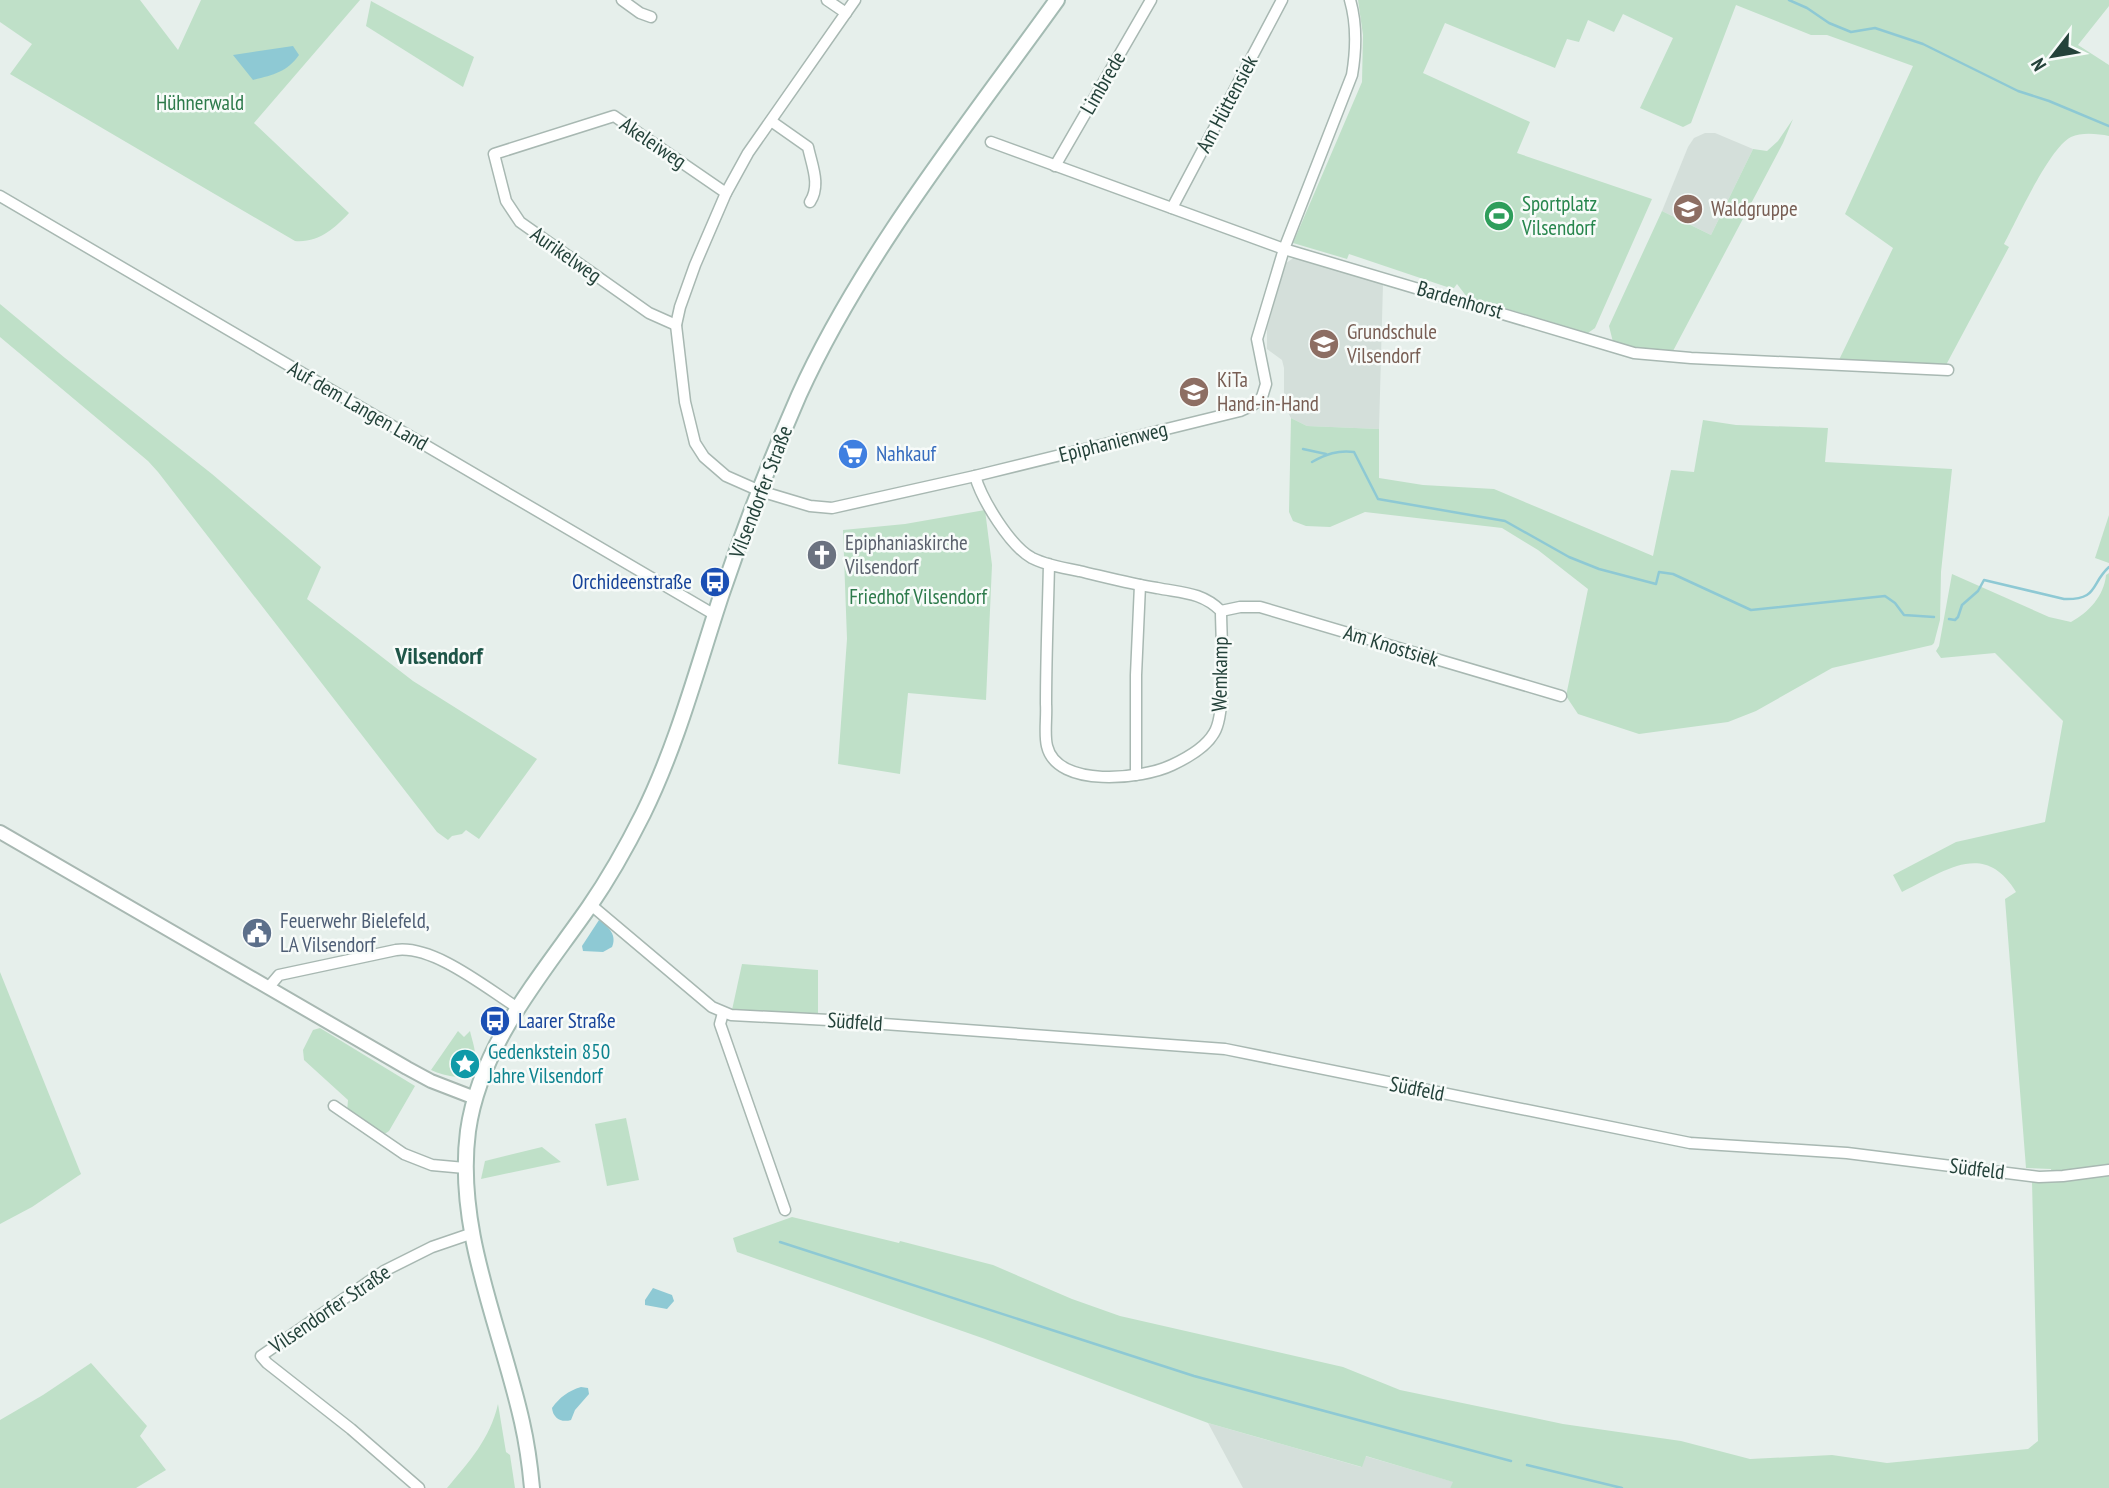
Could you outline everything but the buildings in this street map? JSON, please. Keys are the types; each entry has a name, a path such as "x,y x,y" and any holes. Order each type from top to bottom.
{"main road":[{"name":"Vilsendorfer Straße","path":"532,1488 521,1418 486,1288 466,1196 465,1168 469,1125 475,1098 496,1045 518,1008 591,905 625,848 656,785 760,491 804,385 878,254 1057,0"}],"street":[{"path":"622,0 640,13 651,17"},
{"path":"827,0 846,13"},
{"path":"760,491 726,476 704,457 695,443 685,402 676,325 695,265 726,193 748,153 855,0"},
{"name":"Limbrede","path":"1055,166 1151,0"},
{"name":"Am Hüttensiek","path":"1172,208 1282,0"},
{"name":"Epiphanienweg","path":"760,491 810,506 832,508 975,476 1240,411 1253,405 1262,397 1266,384 1256,339 1283,250 1352,75 1355,30 1350,0"},
{"name":"Akeleiweg","path":"494,154 614,116 726,193"},
{"path":"771,121 808,147 816,183 810,202"},
{"name":"Bardenhorst","path":"991,142 1283,250 1634,352 1691,358 1948,370"},
{"name":"Aurikelweg","path":"494,154 506,201 520,222 649,313 676,325"},
{"name":"Auf dem Langen Land","path":"0,196 715,615"},
{"name":"Wemkamp","path":"975,476 978,486 1018,548 1032,558 1140,585 1200,596 1211,601 1220,611 1220,719 1216,732 1206,743 1172,765 1136,775 1100,776 1078,773 1063,768 1053,758 1047,747 1049,564"},
{"path":"1136,775 1136,675 1140,585"},
{"name":"Am Knostsiek","path":"1220,611 1260,607 1561,696"},
{"path":"0,832 420,1075 475,1098"},
{"name":"Südfeld","path":"591,905 712,1007 731,1015 1225,1049 1690,1143 1847,1153 2039,1177 2109,1170"},
{"path":"268,988 279,975 385,952 410,950 446,962 518,1008"},
{"path":"723,1013 720,1024 785,1210"},
{"path":"334,1107 404,1154 432,1165 465,1168"},
{"name":"Vilsendorfer Straße","path":"419,1488 261,1356 384,1271 432,1247 473,1233"}],"shaded area":[{"path":"1705,133 1715,133 1753,149 1711,235 1662,211 1688,147 1694,138"},
{"name":"Grundschule Vilsendorf","path":"1295,257 1383,284 1379,429 1307,426 1291,418 1284,405 1284,368 1282,360 1267,349 1267,328 1286,263"},
{"path":"1208,1423 1361,1467 1365,1456 1454,1482 1450,1488 1243,1488"}],"green space":[{"name":"Hühnerwald","path":"0,0 140,0 178,50 201,0 360,0 254,123 349,213 319,237 295,241 10,74 32,44 0,22"},
{"path":"1358,0 2109,0 2109,6 2078,45 2109,65 2109,136 2075,135 2053,155 2025,202 2004,244 2009,247 1946,365 1838,362 1893,248 1845,214 1913,66 1827,35 1811,35 1736,5 1691,123 1683,127 1640,108 1673,38 1623,14 1614,32 1588,20 1579,42 1567,39 1555,68 1445,23 1423,73 1530,122 1517,153 1652,199 1595,328 1588,333 1467,297 1457,284 1450,288 1349,254 1347,259 1293,243 1362,82 1363,35"},
{"path":"371,1 474,57 463,87 366,26"},
{"path":"1793,119 1783,143 1673,351 1642,349 1613,342 1609,326 1662,211 1711,235 1753,149 1767,151 1778,141"},
{"path":"0,304 212,474 321,567 307,599 413,681 537,759 479,839 466,830 448,840 437,832 158,472 0,337"},
{"path":"1291,418 1307,426 1379,429 1379,478 1423,485 1494,489 1653,556 1671,470 1694,472 1703,420 1736,425 1828,428 1825,462 1952,469 1941,572 1940,620 1934,643 1832,668 1756,711 1728,722 1639,734 1578,714 1566,696 1588,589 1538,550 1502,528 1365,512 1330,527 1306,526 1293,521 1289,512"},
{"name":"Friedhof Vilsendorf","path":"985,510 992,565 986,700 908,693 900,774 838,764 847,639 843,530 905,524"},
{"path":"2109,515 2109,563 2095,558"},
{"path":"2109,573 2109,1488 1450,1488 1453,1482 1366,1456 1362,1467 1208,1423 985,1339 737,1252 733,1238 792,1217 993,1265 1072,1299 1120,1316 1343,1367 1400,1390 1563,1424 1681,1441 1750,1459 1832,1455 1887,1463 2028,1449 2038,1441 2032,1181 2052,1181 2051,1169 2026,1168 2005,899 2016,892 2004,876 1991,867 1977,863 1948,869 1902,892 1893,875 1956,842 2045,822 2063,721 1995,653 1941,658 1936,651 1952,574 2049,617 2071,622 2094,603"},
{"path":"742,964 818,970 818,1015 732,1010"},
{"path":"0,972 81,1174 32,1207 0,1224"},
{"path":"320,1028 415,1086 389,1131 383,1135 347,1112 348,1100 304,1060 303,1050 313,1030"},
{"path":"458,1031 464,1037 470,1031 475,1056 470,1072 458,1077 431,1070"},
{"path":"626,1118 639,1180 607,1186 595,1124"},
{"path":"542,1147 561,1162 481,1179 485,1161"},
{"path":"91,1363 147,1426 140,1436 166,1470 136,1488 0,1488 0,1420"},
{"path":"498,1404 515,1488 447,1488 484,1439"}],"water":[{"path":"293,46 299,55 290,65 253,80 233,55"},
{"path":"599,920 611,932 612,947 603,952 583,951 582,946"},
{"path":"653,1288 672,1295 674,1301 667,1309 645,1305 645,1300"},
{"path":"581,1387 588,1388 589,1394 575,1410 571,1420 558,1419 552,1408 565,1395"}],"waterway":[{"path":"1789,0 1851,32 1875,28 1923,44 2018,91 2109,126"},
{"path":"1303,449 1326,454"},
{"path":"1312,462 1332,453 1354,452 1378,499 1505,521 1569,557 1599,569 1656,584 1659,572 1673,574 1751,610 1885,596 1895,603 1904,615 1934,617"},
{"path":"1949,619 1955,620 1958,617 1962,605 1978,591 1984,580 2064,599 2075,599 2089,594 2109,567"},
{"path":"780,1242 1194,1376 1511,1461"},
{"path":"1527,1465 1622,1488"}],"place":[{"name":"Waldgruppe","path":"1688,209"},
{"name":"Sportplatz Vilsendorf","path":"1499,216"},
{"name":"Grundschule Vilsendorf","path":"1324,344"},
{"name":"KiTa Hand-in-Hand","path":"1194,392"},
{"name":"Nahkauf","path":"853,454"},
{"name":"Epiphaniaskirche Vilsendorf","path":"822,555"},
{"name":"Orchideenstraße","path":"715,582"},
{"name":"Feuerwehr Bielefeld, LA Vilsendorf","path":"257,933"},
{"name":"Laarer Straße","path":"495,1021"},
{"name":"Gedenkstein 850 Jahre Vilsendorf","path":"465,1064"}],"district":[{"name":"Vilsendorf","path":"439,656"}]}
